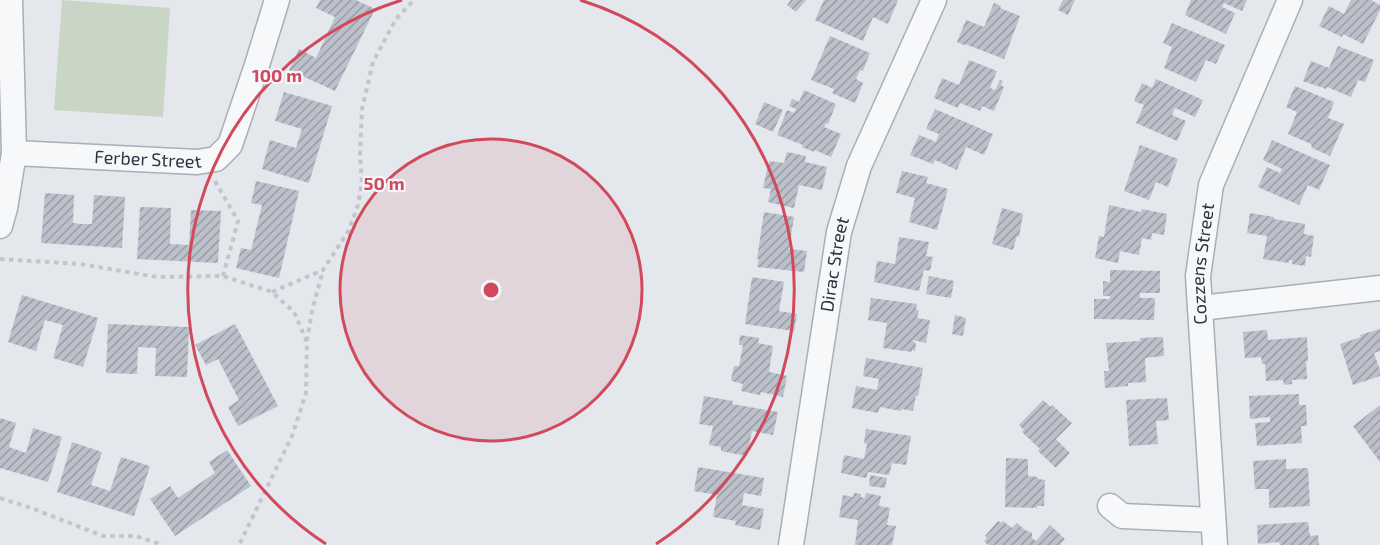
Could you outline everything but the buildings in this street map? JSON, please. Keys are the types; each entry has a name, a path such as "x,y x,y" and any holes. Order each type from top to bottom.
{"street":[{"path":"0,226 14,153 10,0"},
{"name":"Ferber Street","path":"14,153 204,162 216,159 230,145 277,0"},
{"name":"Dirac Street","path":"791,545 839,232 859,166 934,0"},
{"name":"Cozzens Street","path":"1215,545 1198,276 1211,185 1290,0"},
{"path":"1200,308 1380,288"},
{"path":"1110,506 1122,516 1213,520"}],"path":[{"path":"240,545 292,436 306,393 307,342 312,311 323,270 349,230 358,205 362,183 360,154 362,109 373,62 396,19 414,0"},
{"path":"204,162 238,221 223,276"},
{"path":"0,259 80,264 157,277 223,276 272,292 294,312 307,342"},
{"path":"272,292 323,270"},
{"path":"0,498 103,536 136,536 163,545"}],"green space":[{"path":"62,0 170,8 163,117 54,110"}]}
